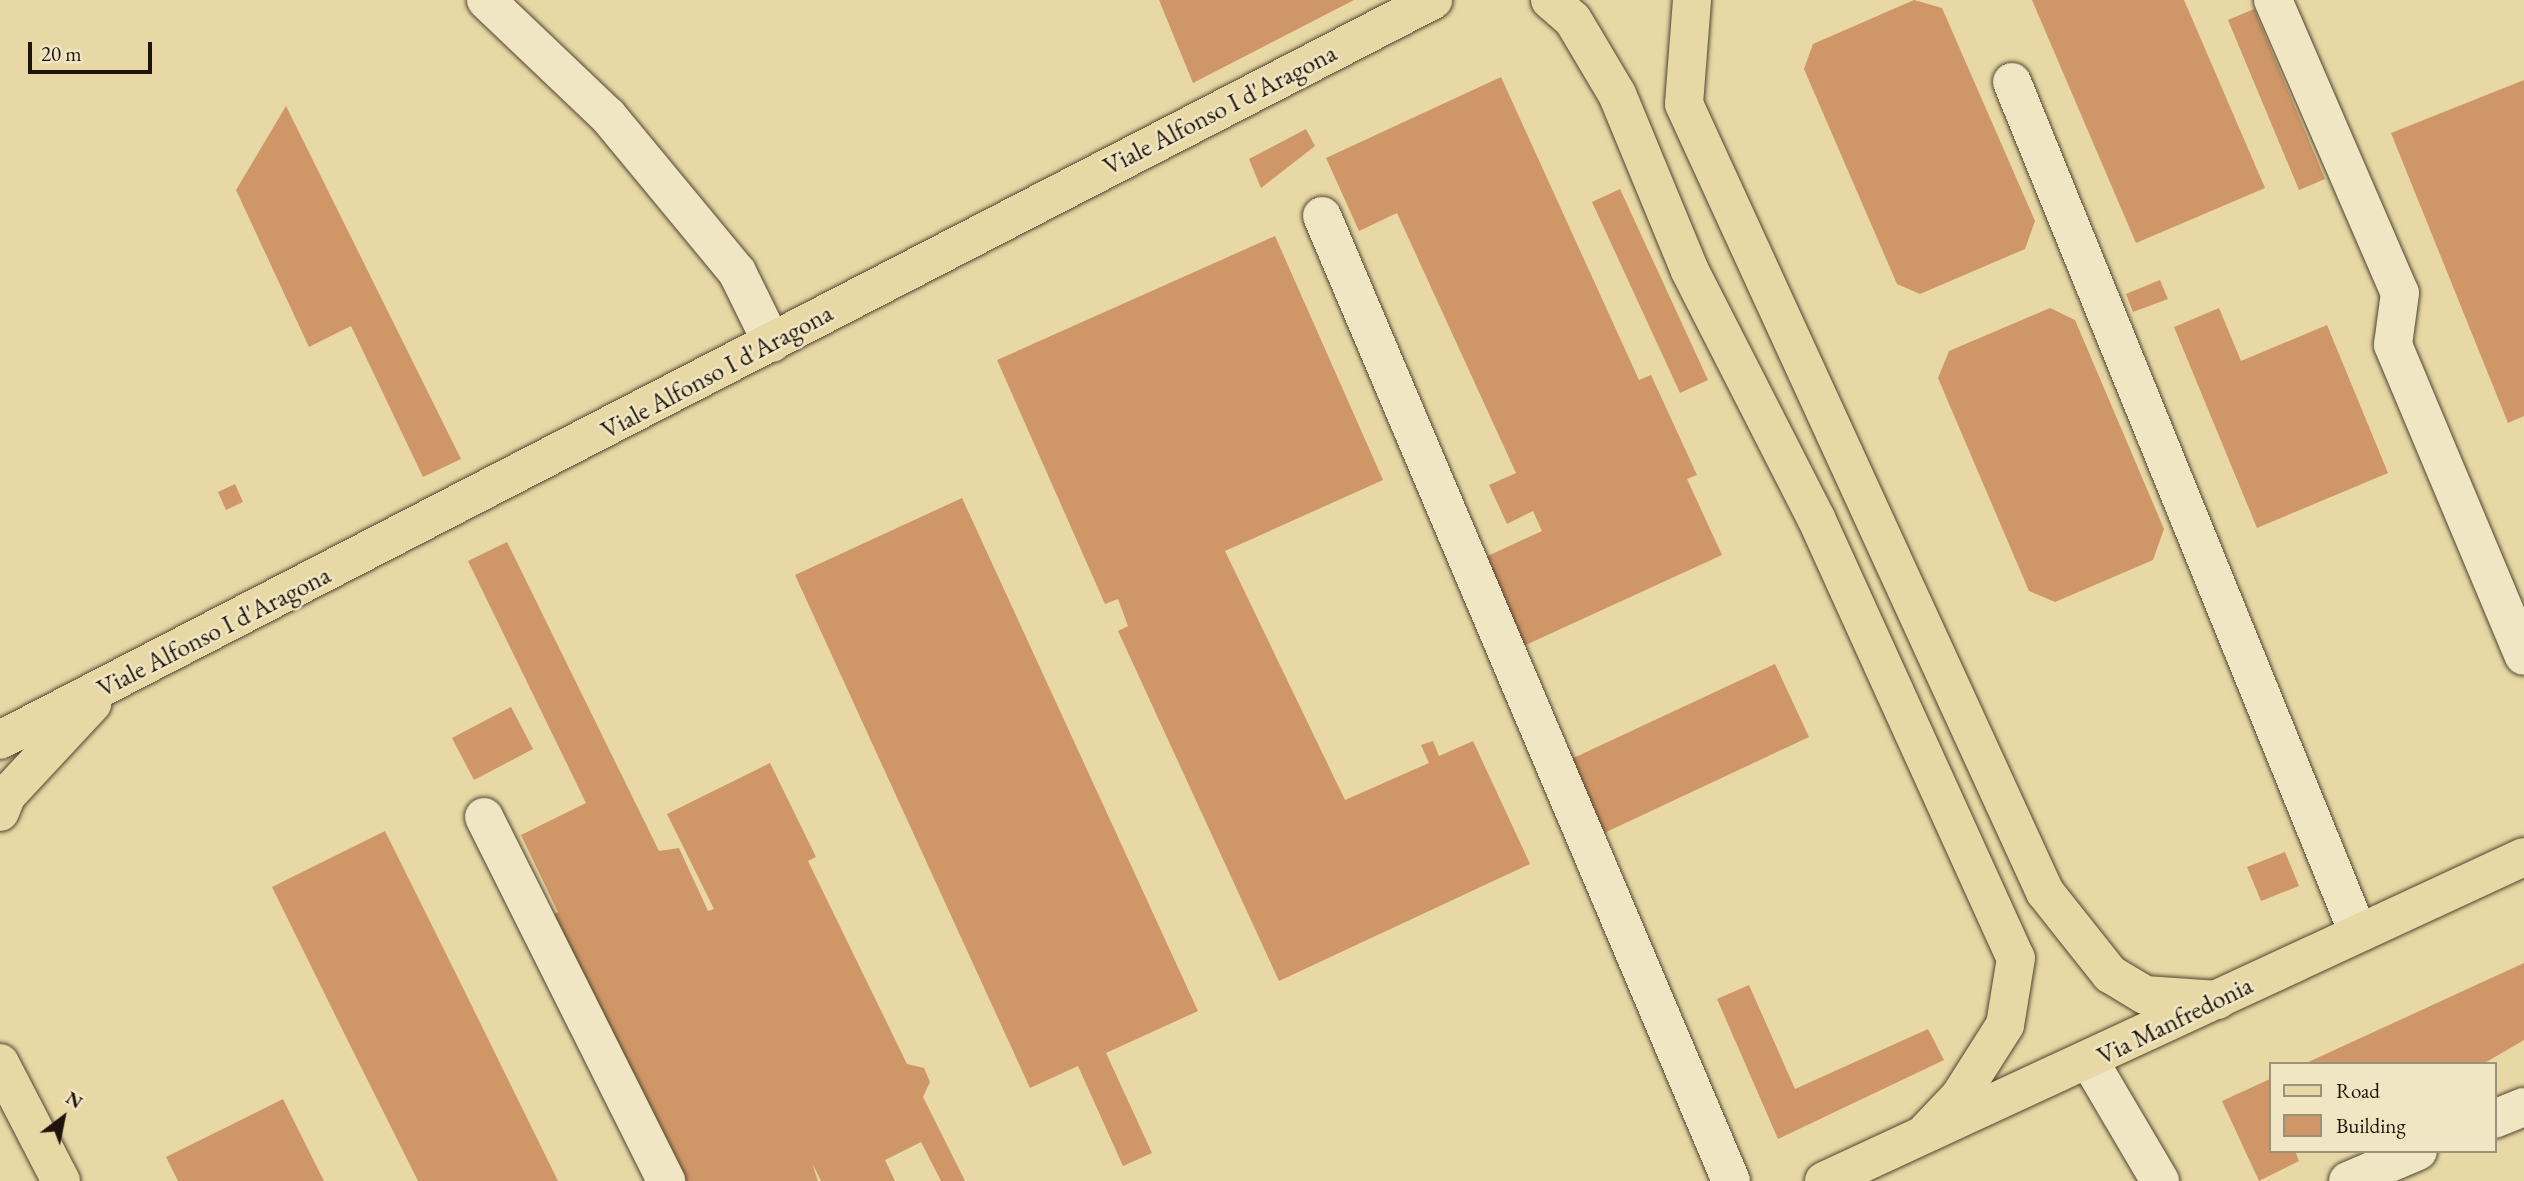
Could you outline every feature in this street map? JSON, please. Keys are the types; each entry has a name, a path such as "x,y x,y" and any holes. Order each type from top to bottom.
{"main road":[{"name":"Viale Alfonso I d'Aragona","path":"0,740 1433,0"},
{"path":"1550,0 1573,20 1617,94 1690,271 1816,518 2016,958 2005,1025 1960,1096 1926,1132"},
{"path":"1692,0 1684,104 2045,892 2110,974 2145,995 2218,1000"},
{"path":"0,812 8,795 107,687"},
{"name":"Via Manfredonia","path":"1824,1181 1926,1132 2090,1062 2358,933 2524,857"},
{"path":"0,1063 61,1181"}],"street":[{"path":"486,0 608,116 737,272 772,343"},
{"path":"2273,0 2400,293 2393,345 2524,656"},
{"path":"2012,82 2358,933"},
{"path":"1322,216 1731,1181"},
{"path":"484,817 666,1181"},
{"path":"2090,1062 2160,1181"},
{"path":"2496,1118 2524,1107"},
{"path":"2348,1181 2413,1153"}],"building":[{"path":"1159,0 1354,0 1193,83"},
{"path":"1914,0 1942,8 2035,221 2025,249 1920,294 1897,284 1804,69 1813,44"},
{"path":"2032,0 2184,0 2265,188 2136,243"},
{"path":"2254,9 2325,179 2299,190 2228,20"},
{"path":"1501,77 1639,380 1651,375 1697,475 1687,479 1722,555 1519,648 1479,560 1542,531 1533,511 1507,524 1489,485 1516,473 1397,213 1359,231 1326,158"},
{"path":"2524,80 2524,416 2508,423 2391,133"},
{"path":"286,106 461,459 423,477 351,326 309,347 236,190"},
{"path":"1306,129 1315,146 1261,188 1249,159"},
{"path":"1620,189 1708,380 1680,393 1592,202"},
{"path":"1275,236 1383,480 1225,551 1345,800 1429,763 1421,745 1433,741 1439,756 1473,741 1530,864 1279,981 1118,631 1128,626 1118,599 1105,604 997,360"},
{"path":"2160,280 2168,299 2133,312 2126,294"},
{"path":"2050,308 2075,320 2164,529 2153,560 2055,602 2029,591 1938,378 1949,351"},
{"path":"2219,308 2241,361 2327,325 2388,473 2257,528 2174,327"},
{"path":"235,484 243,502 226,510 218,492"},
{"path":"962,498 1198,1011 1106,1053 1152,1153 1123,1166 1078,1066 1030,1088 795,575"},
{"path":"507,542 659,851 679,848 708,911 714,909 667,814 770,763 816,857 808,861 907,1064 924,1068 930,1082 923,1097 965,1181 941,1181 921,1142 885,1160 895,1181 821,1181 812,1163 818,1181 673,1181 546,919 558,912 521,835 586,803 468,561"},
{"path":"1775,664 1809,737 1602,834 1567,761"},
{"path":"511,707 533,749 474,780 452,738"},
{"path":"385,831 558,1181 418,1181 346,1037 272,887"},
{"path":"2285,852 2299,886 2261,901 2247,867"},
{"path":"2524,963 2524,1040 2486,1062 2308,1062"},
{"path":"1749,985 1795,1089 1928,1029 1944,1060 1778,1139 1717,999"},
{"path":"2268,1080 2268,1153 2296,1153 2299,1161 2259,1181 2222,1101"},
{"path":"283,1099 324,1181 178,1181 166,1157"}]}
